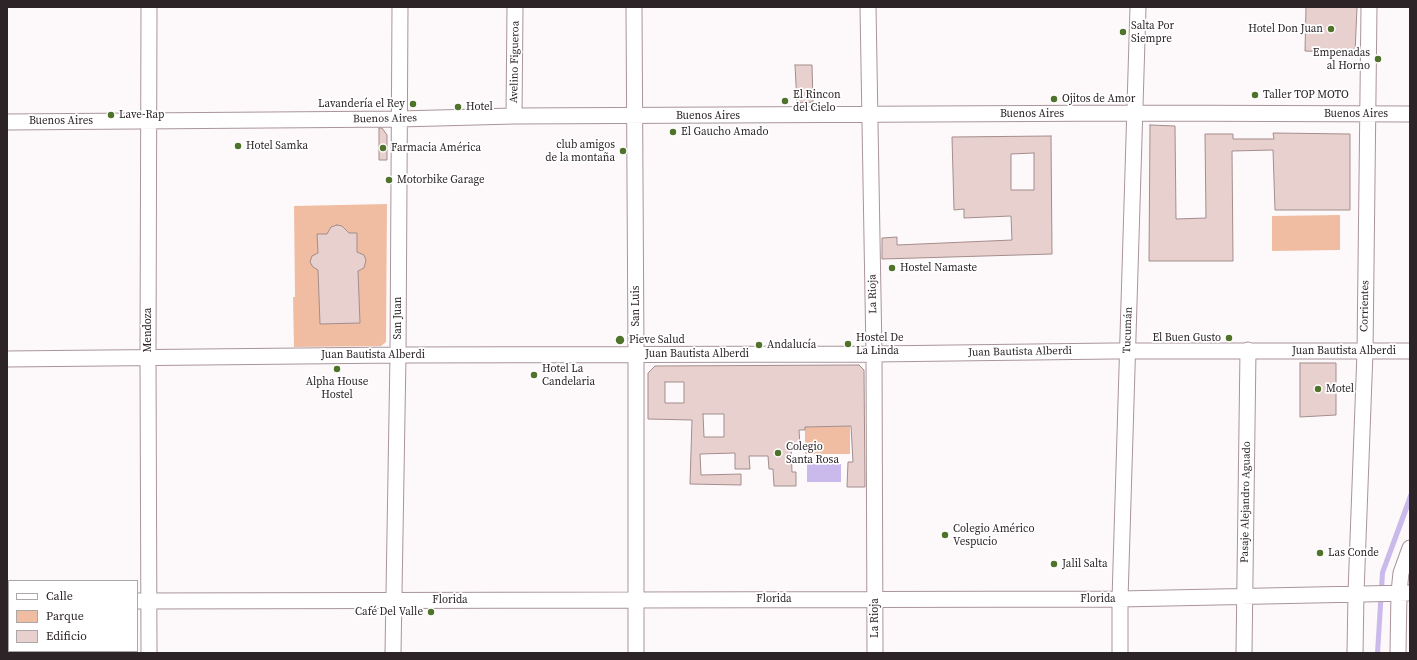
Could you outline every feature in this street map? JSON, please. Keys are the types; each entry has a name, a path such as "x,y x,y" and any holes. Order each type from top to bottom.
{"street":[{"name":"Mendoza","path":"149,7 148,358 143,601 149,653"},
{"name":"San Juan","path":"393,653 398,355 400,7"},
{"name":"Avelino Figueroa","path":"514,116 515,7"},
{"name":"San Luis","path":"634,7 636,653"},
{"name":"La Rioja","path":"868,7 874,354 875,653"},
{"name":"Tucumán","path":"1120,653 1120,599 1138,7"},
{"name":"Corrientes","path":"1355,653 1361,593 1370,7"},
{"name":"Buenos Aires","path":"7,122 399,119 514,116 1135,113 1410,114"},
{"name":"Juan Bautista Alberdi","path":"7,359 398,355 874,354 1248,350 1365,352 1410,351"},
{"name":"Pasaje Alejandro Aguado","path":"1244,653 1248,350"},
{"path":"1398,653 1401,573 1410,548"},
{"name":"Florida","path":"143,601 1120,599 1400,593"}],"green space":[{"path":"387,204 386,342 381,346 294,347 294,206"},
{"path":"1340,215 1340,250 1272,251 1272,216"},
{"path":"850,426 850,454 805,454 805,427"}],"shaded area":[{"path":"807,464 841,464 841,482 807,482"},
{"path":"1410,490 1410,506 1385,573 1380,653 1375,653 1380,572"}],"building":[{"name":"Hotel Don Juan","path":"1306,7 1357,7 1355,53 1305,51"},
{"path":"795,65 812,65 813,102 797,103"},
{"path":"1150,125 1175,126 1176,219 1206,218 1205,134 1233,134 1233,139 1274,139 1273,133 1350,134 1350,210 1275,210 1273,150 1232,151 1233,261 1149,261"},
{"name":"Farmacia América","path":"379,128 382,128 387,135 387,160 379,160"},
{"path":"1051,136 1052,254 882,259 882,238 897,237 897,245 1012,240 1011,216 964,218 964,209 954,210 952,137","holes":["1034,153 1034,190 1011,190 1011,154"]},
{"path":"337,225 342,226 349,233 357,233 357,252 364,255 366,260 364,268 358,271 360,323 320,324 318,270 313,267 310,262 312,256 318,253 317,234 327,234 331,227"},
{"name":"Motel","path":"1300,363 1336,363 1336,415 1300,417"},
{"name":"Colegio Santa Rosa","path":"859,365 864,370 865,487 847,487 848,462 853,462 851,426 805,427 805,430 799,430 800,445 791,445 792,472 796,472 796,486 774,486 773,469 769,469 768,456 749,456 750,469 735,469 735,453 700,454 701,475 741,474 741,485 690,484 692,420 648,419 648,373 655,366","holes":["665,382 684,382 684,403 665,403","703,414 724,414 724,437 704,437"]}],"place":[{"name":"Hotel Don Juan","path":"1331,29"},
{"name":"Salta Por Siempre","path":"1123,32"},
{"name":"Empenadas al Horno","path":"1378,59"},
{"name":"Taller TOP MOTO","path":"1255,95"},
{"name":"Ojitos de Amor","path":"1054,99"},
{"name":"El Rincon del Cielo","path":"785,101"},
{"name":"Lavandería el Rey","path":"413,104"},
{"name":"Hotel","path":"458,107"},
{"name":"Lave-Rap","path":"111,115"},
{"name":"El Gaucho Amado","path":"673,132"},
{"name":"Hotel Samka","path":"238,146"},
{"name":"Farmacia América","path":"383,148"},
{"name":"club amigos de la montaña","path":"623,151"},
{"name":"Motorbike Garage","path":"389,180"},
{"name":"Hostel Namaste","path":"892,268"},
{"name":"El Buen Gusto","path":"1229,338"},
{"name":"Pieve Salud","path":"620,340"},
{"name":"Hostel De La Linda","path":"848,344"},
{"name":"Andalucía","path":"759,345"},
{"name":"Alpha House Hostel","path":"337,369"},
{"name":"Hotel La Candelaria","path":"534,375"},
{"name":"Motel","path":"1318,389"},
{"name":"Colegio Santa Rosa","path":"778,453"},
{"name":"Colegio Américo Vespucio","path":"945,535"},
{"name":"Las Conde","path":"1320,553"},
{"name":"Jalil Salta","path":"1054,564"},
{"name":"Café Del Valle","path":"431,612"}]}
